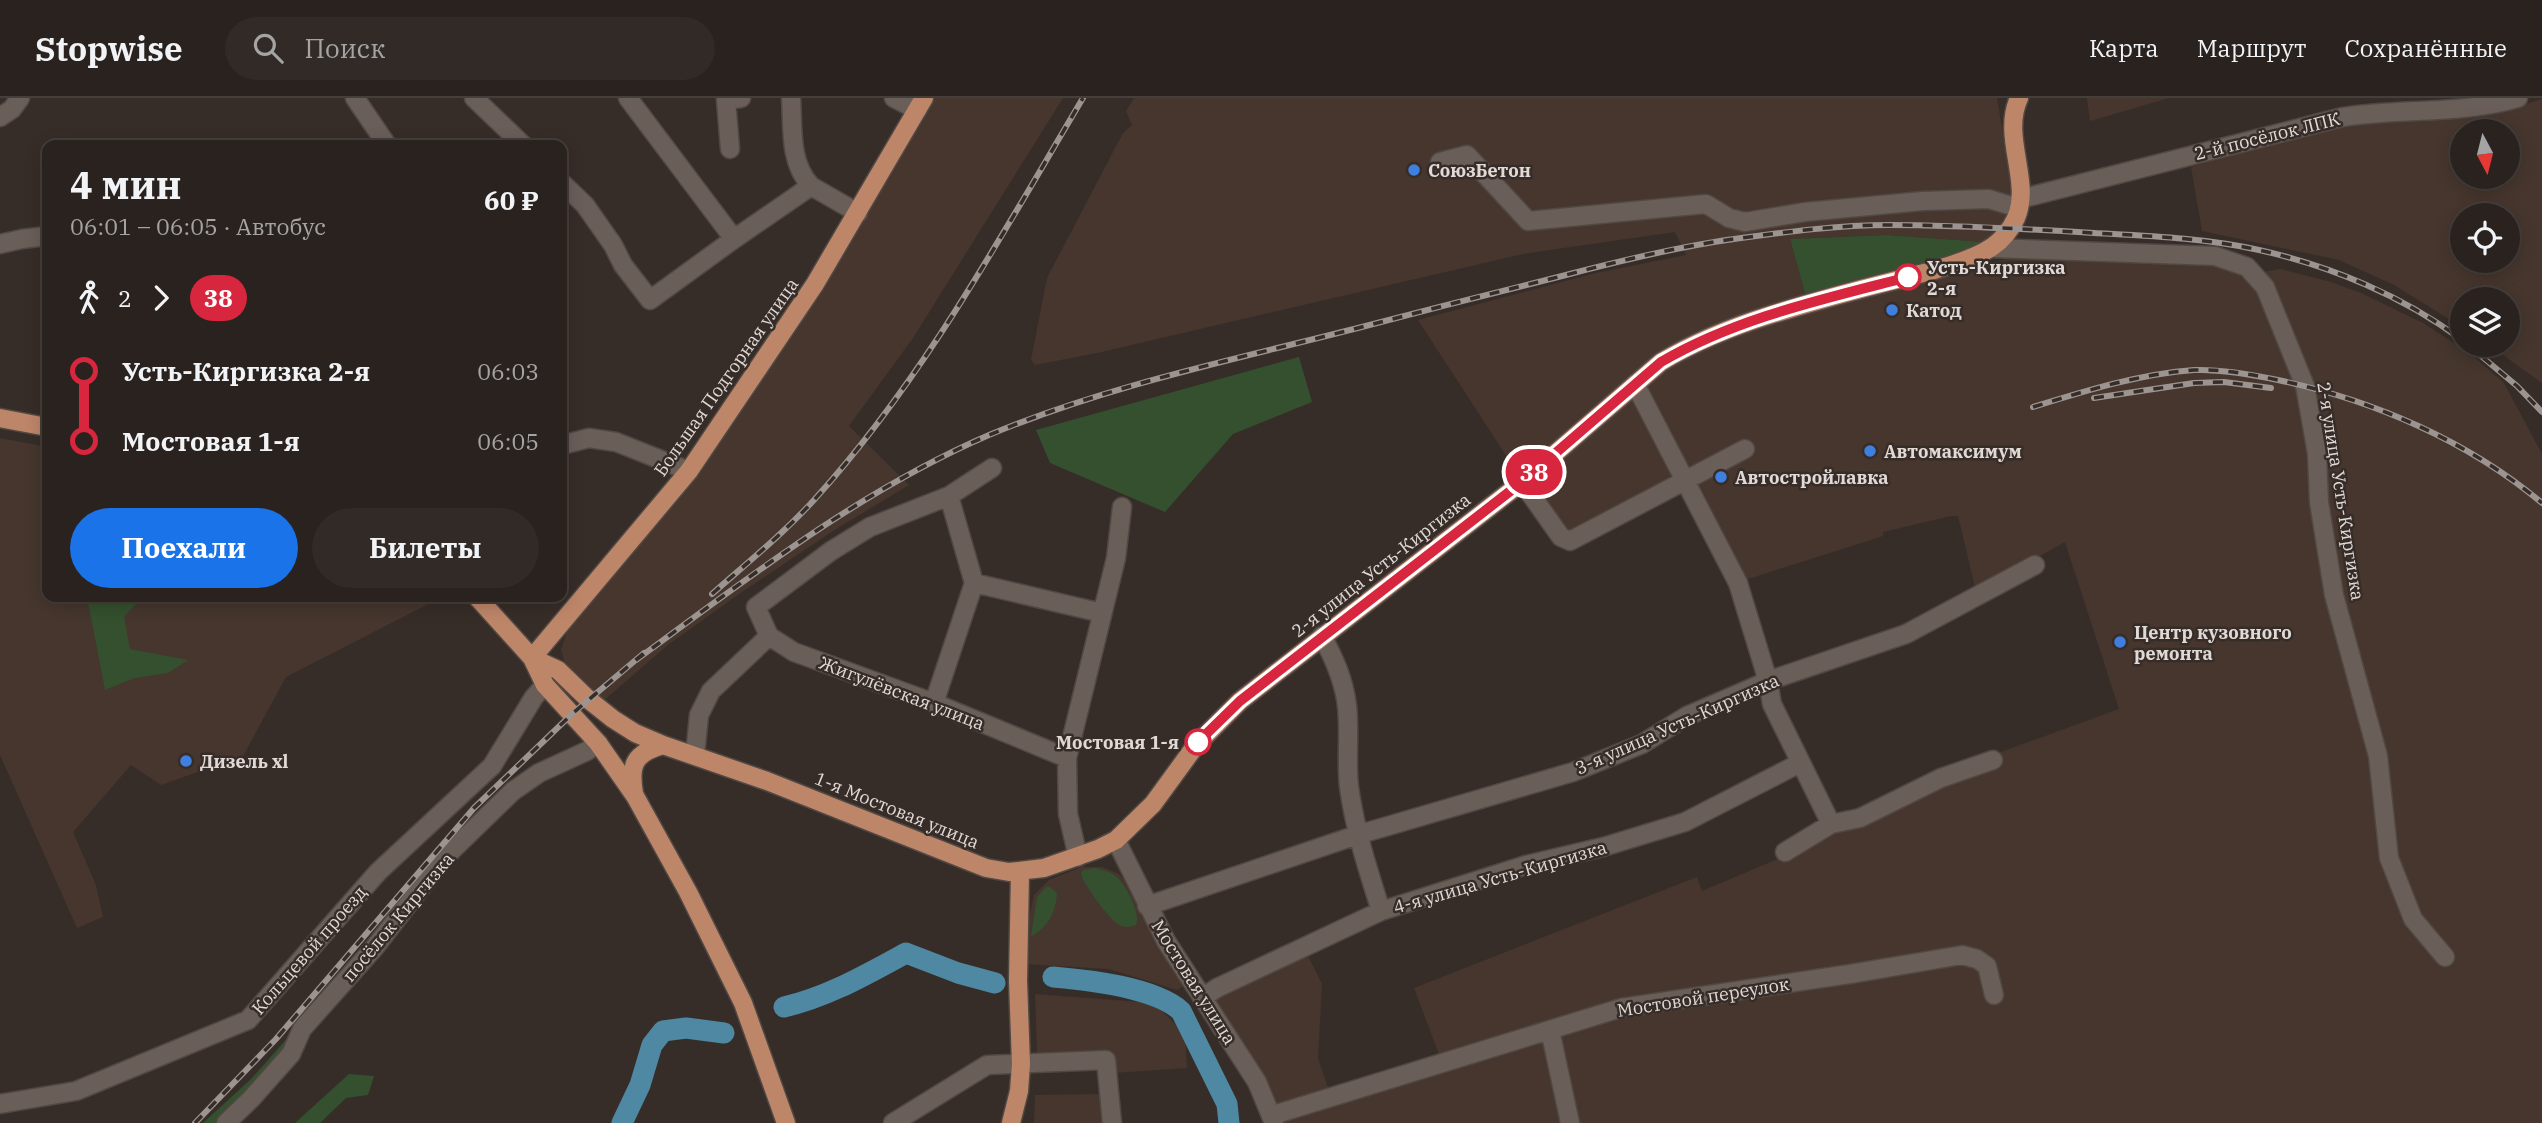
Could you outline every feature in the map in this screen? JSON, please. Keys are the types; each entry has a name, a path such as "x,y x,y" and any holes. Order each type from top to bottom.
{"main road":[{"path":"1990,248 2016,218 2019,204 2012,128 2014,110 2019,98"},
{"name":"Большая Подгорная улица","path":"532,658 690,471 815,284 921,104"},
{"name":"2-я улица Усть-Киргизка","path":"1116,840 1153,804 1181,763 1216,722 1322,636 1522,482 1661,362 1724,331 1773,314 1937,270 1990,248"},
{"path":"0,418 42,426"},
{"path":"482,602 532,658 545,685 598,743 635,796 688,892 744,1003 786,1123"},
{"name":"1-я Мостовая улица","path":"532,658 558,670 589,701 635,733 767,780 986,868 1020,872 1044,869 1116,840"},
{"path":"635,796 631,776 633,765 648,749 663,745"},
{"path":"1011,1123 1020,1091 1021,1064 1018,981 1020,872"}],"street":[{"path":"0,117 12,109 20,98"},
{"path":"355,98 384,140"},
{"path":"474,98 518,140"},
{"path":"628,98 733,239"},
{"path":"791,98 797,163 805,180 858,212"},
{"path":"894,98 921,104"},
{"name":"2-й посёлок ЛПК","path":"2019,204 2343,117 2374,112 2441,110 2518,98"},
{"path":"730,149 731,99"},
{"path":"1440,162 1467,155 1528,221 1706,204 1728,218 1745,222 1805,212 1923,201 1989,199 2019,204"},
{"path":"567,188 585,205 613,245 623,265 650,300 811,186"},
{"path":"0,244 42,237"},
{"name":"2-я улица Усть-Киргизка","path":"1990,248 2215,256 2247,267 2265,287 2305,386 2317,454 2319,502 2334,596 2378,756 2389,858 2413,919 2445,957"},
{"path":"1635,384 1738,583 1768,681 1772,704 1831,824"},
{"path":"567,444 589,438 616,442 690,471"},
{"path":"1522,482 1560,537 1570,541 1745,449"},
{"path":"695,755 699,715 710,691 769,636 756,607 831,551 870,527 949,496 992,468"},
{"path":"934,703 974,583 949,496"},
{"path":"1078,857 1068,814 1067,758 1116,558 1122,507"},
{"name":"3-я улица Усть-Киргизка","path":"1147,905 1357,835 1573,772 1642,744 1687,716 1768,681 1906,634 2035,565"},
{"path":"974,583 1102,613"},
{"name":"Жигулёвская улица","path":"769,636 794,652 934,703 1067,758"},
{"path":"1322,636 1338,667 1344,687 1349,783 1357,835 1381,911"},
{"name":"Кольцевой проезд","path":"0,1104 76,1091 248,1020 378,872 492,766 534,697 545,685"},
{"name":"посёлок Киргизка","path":"226,1123 291,1054 302,1029 375,947 444,858 513,792 539,773 587,751 598,743"},
{"path":"1785,852 1831,824 1860,818 1941,778 1993,760"},
{"name":"4-я улица Усть-Киргизка","path":"1202,998 1217,988 1381,911 1526,865 1603,847 1685,822 1800,763"},
{"name":"Мостовая улица","path":"1116,840 1166,942 1257,1082 1274,1119"},
{"name":"Мостовой переулок","path":"1274,1119 1620,1008 1962,955 1977,959 1987,967 1994,995"},
{"path":"1550,1030 1570,1123"},
{"path":"893,1123 987,1065 1105,1059 1112,1123"}],"shaded area":[{"path":"932,98 1063,98 913,338 849,426 909,485 836,529 742,592 669,644 602,702 566,667 561,650 567,632 584,604 691,477"},
{"path":"1134,98 1997,98 2011,182 2010,197 2007,216 1995,235 1984,242 1887,235 1790,239 1806,297 1692,338 1520,477 1418,320 1596,273 1686,255 1675,232 1523,254 1035,365 1031,360 1047,278 1123,133 1132,125 1126,111"},
{"path":"2087,98 2169,98 2090,121"},
{"path":"2542,99 2542,383 2506,357 2520,357 2520,287 2450,287 2450,320 2394,285 2339,260 2202,231 2191,167 2345,123 2510,109"},
{"path":"2022,255 2218,263 2247,275 2280,269 2361,293 2423,323 2450,340 2450,357 2474,357 2504,383 2542,454 2542,1123 1280,1123 1279,1119 1618,1002 1440,1057 1414,988 1697,877 1702,891 1787,855 1834,827 1993,755 2119,709 2065,542 1976,591 1958,516 1951,516 1883,532 1883,536 1742,581 1643,384 1666,364 1792,312"},
{"path":"1633,393 1679,478 1569,537 1529,486"},
{"path":"0,438 42,446 42,602 432,602 286,677 243,756 161,785 131,765 73,832 96,885 103,917 77,928 0,755"},
{"path":"1082,867 1102,867 1119,874 1184,986 1177,990 1109,969 1024,964 1025,939 1034,895 1049,880"},
{"path":"1306,952 1322,984 1318,1058 1329,1091 1275,1109 1211,999"},
{"path":"1035,994 1154,1003 1185,1034 1187,1068 1114,1073 1110,1055 1037,1052"},
{"path":"1102,1094 1105,1123 1034,1123 1035,1095"}],"green space":[{"path":"1887,235 1984,242 1937,262 1806,297 1790,239"},
{"path":"1299,357 1312,402 1233,434 1165,512 1050,463 1036,430"},
{"path":"88,602 138,602 124,617 130,649 188,660 168,673 135,678 105,690"},
{"path":"1095,868 1112,874 1121,881 1135,907 1136,925 1119,925 1097,900 1081,873 1083,870"},
{"path":"1046,887 1057,893 1055,907 1046,924 1031,936 1037,897"},
{"path":"290,1035 294,1040 222,1123 203,1123 252,1078"},
{"path":"349,1074 374,1076 368,1095 346,1098 320,1123 295,1123"}],"waterway":[{"path":"784,1007 832,991 906,953 958,973 995,983"},
{"path":"1053,977 1138,990 1181,1011 1227,1104 1229,1123"},
{"path":"622,1123 640,1085 652,1045 663,1031 686,1028 724,1033"}],"railway":[{"path":"712,594 802,513 890,406 959,306 1083,98"},
{"path":"636,660 806,537 896,482 989,435 1078,402 1170,375 1605,265 1691,246 1812,229 1889,225 2017,229 2198,240 2259,250 2339,274 2391,296 2450,332"},
{"path":"2482,357 2517,386 2542,412"},
{"path":"2033,407 2153,375 2194,370 2236,372 2314,388 2384,411 2483,460 2542,503"},
{"path":"2094,398 2194,383 2224,382 2271,388"},
{"path":"195,1123 276,1039 474,808 573,713 644,653"}],"bus line":[{"name":"38","path":"1198,742 1240,701 1522,482 1661,362 1724,331 1773,314 1908,277"}],"place":[{"name":"СоюзБетон","path":"1414,170"},
{"name":"Усть-Киргизка 2-я","path":"1908,277"},
{"name":"Катод","path":"1892,310"},
{"name":"Автомаксимум","path":"1870,451"},
{"name":"Автостройлавка","path":"1721,477"},
{"name":"Центр кузовного ремонта","path":"2120,642"},
{"name":"Мостовая 1-я","path":"1198,742"},
{"name":"Дизель xl","path":"186,761"}]}
